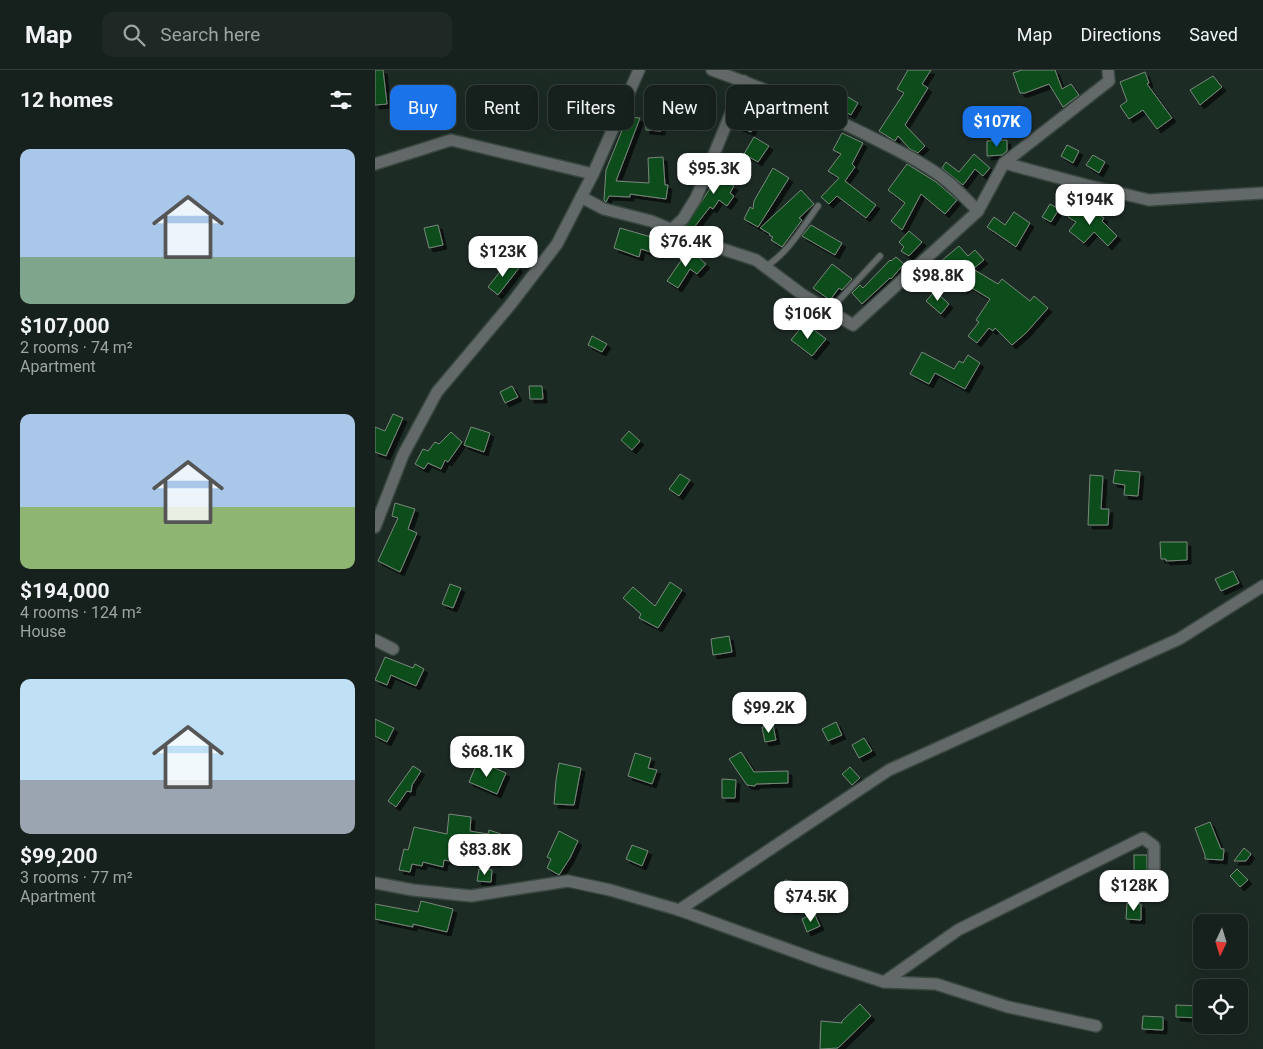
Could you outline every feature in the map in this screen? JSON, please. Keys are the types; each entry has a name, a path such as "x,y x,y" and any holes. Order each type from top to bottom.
{"street":[{"path":"375,527 403,455 437,392 511,304 557,244 593,174 639,70"},
{"path":"712,70 817,112 864,133 915,160 947,181 978,211"},
{"path":"581,197 604,209 651,221 707,244 756,260 803,295 853,325 958,227 978,211 1004,163 1109,81 1107,70"},
{"path":"672,230 683,219 696,198 743,82"},
{"path":"375,164 451,140 593,174"},
{"path":"1004,163 1149,200 1263,193"},
{"path":"679,910 889,770 1179,639 1263,586"},
{"path":"375,640 393,649"},
{"path":"885,982 958,930 1143,838 1154,846 1154,874"},
{"path":"375,883 413,890 471,896 568,881 611,890 679,910 820,961 885,982 936,984 1008,1007 1097,1026"}],"lane":[{"path":"765,267 775,261 790,244 818,206"},
{"path":"829,311 880,256"}],"building":[{"path":"375,70 383,70 387,104 375,105"},
{"path":"908,70 931,70 922,84 928,88 905,125 925,146 918,153 910,149 898,136 895,141 879,131 904,93 897,89"},
{"path":"1022,70 1055,70 1062,89 1071,84 1079,95 1063,107 1049,84 1020,93 1013,73"},
{"path":"1145,72 1149,83 1147,84 1172,118 1157,129 1143,110 1129,119 1120,106 1127,101 1120,82"},
{"path":"1213,76 1222,87 1200,105 1190,90"},
{"path":"848,97 858,103 851,115 847,113"},
{"path":"985,107 1002,107 1002,119 985,118"},
{"path":"634,118 640,118 616,181 649,183 648,158 663,157 665,185 668,185 666,199 630,194 630,197 609,196 606,202 604,200 606,170 622,130 634,130"},
{"path":"842,133 863,143 852,164 855,167 845,181 876,205 866,218 837,196 829,204 821,197 839,178 828,171 841,154 833,150"},
{"path":"754,137 769,146 758,162 744,154"},
{"path":"1007,140 1007,151 1002,155 987,156 987,141"},
{"path":"1067,145 1079,151 1073,163 1061,156"},
{"path":"974,154 990,168 983,176 975,169 963,185 942,168 946,162 959,172"},
{"path":"1093,155 1105,162 1099,173 1086,165"},
{"path":"721,161 732,167 724,181 734,186 730,193 734,196 727,206 719,200 713,209 710,207 692,230 685,227 713,184 710,183"},
{"path":"907,164 936,182 957,200 945,214 921,194 902,230 891,221 905,203 888,190"},
{"path":"773,168 789,178 758,227 744,219 750,207 753,209 754,201"},
{"path":"801,190 814,204 799,218 802,220 782,247 771,240 773,237 770,234 760,228"},
{"path":"1050,204 1059,209 1051,222 1042,217"},
{"path":"1077,204 1088,211 1090,209 1104,218 1102,221 1117,236 1108,246 1094,232 1084,243 1069,231 1076,222 1068,217"},
{"path":"1014,212 1030,223 1016,247 987,227 994,217 1005,225"},
{"path":"438,225 443,245 429,248 424,228"},
{"path":"811,225 842,243 835,255 802,236"},
{"path":"620,228 665,241 660,255 641,249 639,257 614,248"},
{"path":"909,231 922,242 909,256 901,251 904,247 899,242"},
{"path":"959,246 968,256 975,250 984,260 973,269 998,284 1002,279 1030,301 1034,296 1048,308 1026,333 1012,345 995,328 993,331 989,328 977,343 968,336 979,322 976,320 990,299 967,285 964,290 956,284 957,282 940,262"},
{"path":"689,249 706,264 697,274 690,269 678,288 667,281"},
{"path":"896,257 904,264 891,279 862,304 852,293 860,285 863,288 890,260"},
{"path":"509,260 519,268 498,295 488,287"},
{"path":"832,264 852,279 842,290 839,288 830,300 813,288"},
{"path":"935,291 949,304 941,314 926,301"},
{"path":"805,323 826,339 812,356 791,340"},
{"path":"592,336 607,344 602,352 588,345"},
{"path":"922,352 954,369 959,361 963,363 968,355 980,363 965,389 935,373 929,384 910,374"},
{"path":"512,386 518,397 505,403 500,392"},
{"path":"529,386 542,386 543,399 530,399"},
{"path":"393,414 403,418 386,456 375,452 375,427 385,431"},
{"path":"471,427 490,433 484,452 464,445"},
{"path":"629,431 640,441 632,450 621,440"},
{"path":"451,432 462,442 448,462 445,460 441,469 428,463 424,469 415,464 423,449 428,451 435,442 439,444"},
{"path":"1115,470 1140,472 1138,496 1124,495 1125,485 1113,483"},
{"path":"680,474 690,480 679,496 669,489"},
{"path":"1090,475 1103,476 1101,509 1109,509 1108,525 1088,525"},
{"path":"395,503 415,509 408,529 417,533 400,572 378,561 398,518 392,516"},
{"path":"1160,542 1187,542 1187,560 1166,561 1166,559 1161,559"},
{"path":"1233,571 1239,583 1221,591 1215,579"},
{"path":"670,582 682,590 658,628 639,618 641,614 623,598 633,587 655,606"},
{"path":"450,584 461,588 453,608 442,604"},
{"path":"729,636 732,652 713,655 711,639"},
{"path":"385,657 413,668 415,664 424,669 416,686 391,675 387,685 375,680"},
{"path":"375,719 394,728 387,742 375,736"},
{"path":"836,722 842,735 828,741 822,729"},
{"path":"773,725 776,740 765,742 762,727"},
{"path":"864,738 872,751 859,758 852,745"},
{"path":"741,752 754,772 788,771 788,783 747,785 729,759"},
{"path":"635,753 651,758 648,768 657,770 652,784 628,776"},
{"path":"478,761 506,773 497,794 469,782"},
{"path":"559,763 581,768 574,805 554,804"},
{"path":"413,766 421,771 412,785 411,792 407,791 396,807 388,801"},
{"path":"850,767 860,778 852,785 842,774"},
{"path":"722,779 736,780 735,798 722,798"},
{"path":"449,814 471,817 470,831 488,834 489,830 501,834 497,863 484,861 486,847 458,843 454,862 444,860 443,867 423,862 422,866 412,864 410,872 399,870 404,849 408,850 414,827 447,834"},
{"path":"1210,822 1221,849 1224,849 1223,860 1205,859 1195,828"},
{"path":"559,831 578,841 559,875 547,868 551,859 547,857"},
{"path":"632,845 648,851 642,866 626,859"},
{"path":"1244,848 1251,854 1246,861 1234,861"},
{"path":"1134,855 1147,855 1147,871 1134,871"},
{"path":"479,869 492,870 491,882 477,881"},
{"path":"1237,869 1248,880 1240,887 1230,876"},
{"path":"785,880 797,882 795,910 775,906 778,891 783,892"},
{"path":"421,901 453,909 447,932 413,924 413,927 375,919 375,904 418,912"},
{"path":"1127,903 1141,904 1141,920 1126,919"},
{"path":"814,913 820,926 807,932 802,919"},
{"path":"860,1004 871,1016 838,1048 820,1049 821,1021 842,1023"},
{"path":"1176,1005 1193,1006 1193,1018 1176,1017"},
{"path":"1143,1016 1163,1017 1163,1030 1142,1029"}]}
